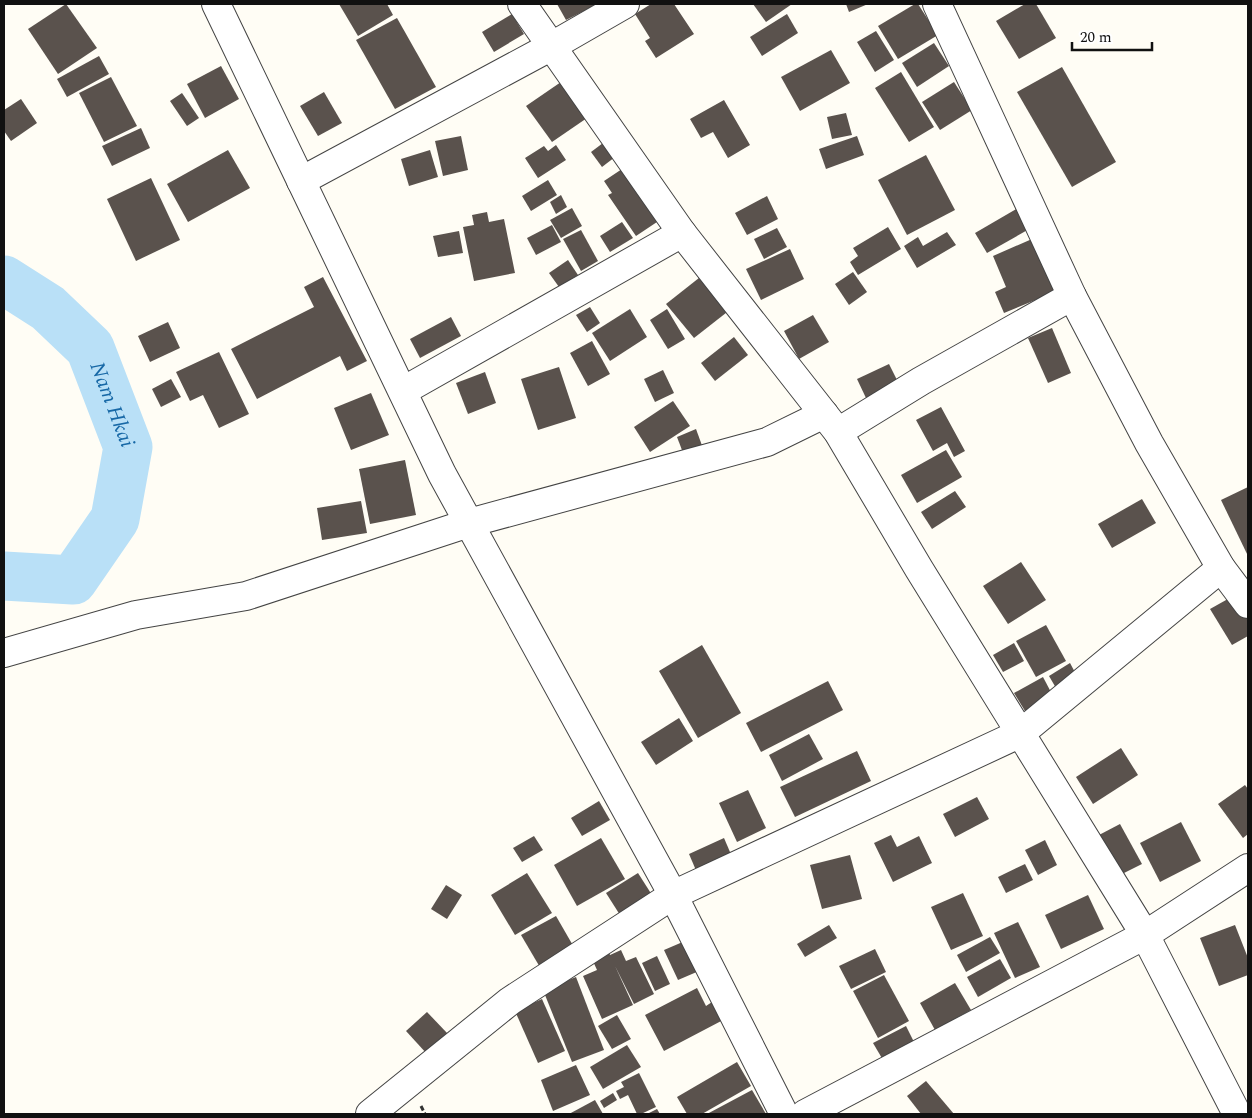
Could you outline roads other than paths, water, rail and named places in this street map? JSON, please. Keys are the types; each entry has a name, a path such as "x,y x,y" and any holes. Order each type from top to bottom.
{"street":[{"path":"216,4 442,474 673,896 784,1114"},
{"path":"522,4 682,233 831,423 919,569 1146,935 1237,1114"},
{"path":"301,181 552,46 625,4"},
{"path":"937,4 1072,296 1149,443 1222,568 1248,604"},
{"path":"402,392 682,233"},
{"path":"4,653 136,615 246,596 469,523 831,423 921,381 1072,296"},
{"path":"370,1114 510,1002 673,896 1020,733 1222,568"},
{"path":"805,1114 1146,935 1248,868"}],"waterway":[{"name":"Nam Hkai","path":"4,280 48,308 90,348 128,447 115,519 73,580 4,576"}]}
